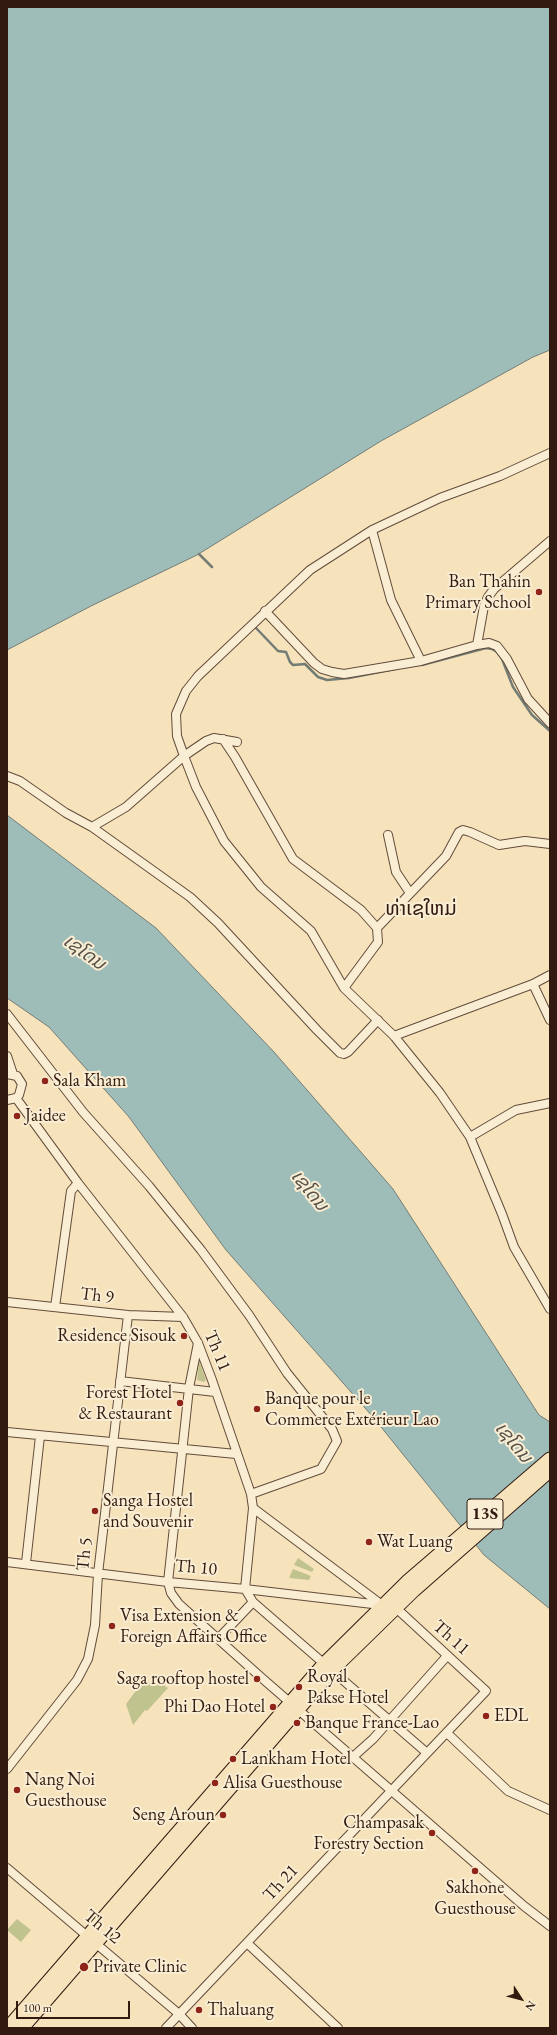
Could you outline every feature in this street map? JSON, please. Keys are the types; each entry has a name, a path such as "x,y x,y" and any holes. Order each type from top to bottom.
{"highway":[{"name":"13S","path":"329,1667 395,1607 424,1574 550,1459"},
{"name":"13S","path":"12,2026 92,1939 382,1605 424,1574 550,1470"}],"street":[{"path":"550,453 500,476 440,498 372,530 310,570 198,676 186,691 176,714 177,736 184,756 196,787 224,841 262,888 311,931 344,988 394,1036 440,1093 470,1137 502,1214 514,1248 547,1298 550,1309"},
{"path":"372,530 391,600 421,661"},
{"path":"477,645 484,606 488,597 494,589 548,545"},
{"path":"265,611 314,663 322,669 344,674 421,661 477,645 489,644 497,646 503,652 528,699 550,723"},
{"path":"92,827 126,807 184,756 206,741 214,738 223,738 237,742"},
{"path":"223,738 239,763 293,859 303,869 318,877 361,910 377,928 378,942 344,988"},
{"path":"7,776 20,781 66,813 92,827 190,897 218,923 340,1053 344,1054 348,1052 378,1020"},
{"path":"377,928 446,856 459,832 464,830 498,845 525,841 550,844"},
{"path":"388,835 396,872 410,893"},
{"path":"394,1036 533,984 550,975"},
{"path":"533,984 550,1020"},
{"path":"7,1014 83,1112 149,1186 201,1250 249,1315 287,1373 332,1429 337,1441 321,1469 250,1494"},
{"path":"7,1056 10,1074 17,1076 22,1084 21,1091 16,1098 7,1100"},
{"name":"Th 11","path":"16,1098 78,1183 183,1317 198,1343 250,1494 253,1508 245,1588"},
{"path":"470,1137 516,1110 550,1103"},
{"path":"55,1307 71,1191 78,1183"},
{"name":"Th 9","path":"7,1302 128,1315 183,1317"},
{"name":"Th 5","path":"7,1769 84,1670 88,1659 95,1625 98,1574 128,1315"},
{"path":"198,1343 189,1388 184,1448 168,1582 171,1593 179,1604 218,1639 354,1756 524,1906 550,1926"},
{"path":"120,1381 215,1392"},
{"path":"7,1432 236,1454"},
{"path":"26,1564 40,1436"},
{"path":"253,1508 382,1605"},
{"name":"Th 10","path":"7,1562 98,1574 168,1582 245,1588 382,1605"},
{"path":"245,1588 253,1602 427,1753"},
{"path":"218,1639 253,1602"},
{"name":"Th 11","path":"395,1607 486,1691"},
{"path":"354,1756 390,1720 447,1656"},
{"name":"Th 21","path":"166,2028 486,1691"},
{"path":"447,1733 508,1791 550,1810"},
{"name":"Th 12","path":"7,1868 179,2014 192,2028"},
{"path":"247,1943 338,2028"}],"green space":[{"path":"199,1361 206,1380 204,1382 197,1380"},
{"path":"298,1558 314,1569 312,1572 294,1565"},
{"path":"293,1569 311,1576 309,1580 289,1578"},
{"path":"146,1682 162,1684 168,1688 147,1711 145,1710 133,1725 126,1704 135,1692"},
{"path":"17,1919 31,1930 21,1942 7,1930"}],"water":[{"path":"7,7 550,7 550,350 533,357 381,441 197,555 91,606 7,650"},
{"name":"ເຊໂດນ","path":"7,815 156,928 274,1052 393,1189 539,1415 550,1422 550,1609 484,1555 373,1417 226,1250 129,1117 49,1027 7,998"}],"waterway":[{"path":"199,554 212,567"},
{"path":"256,628 278,651 286,652 290,662 293,665 305,664 318,677 327,680 349,678 395,669"},
{"path":"422,665 486,648 492,649 497,652 502,659 513,687 532,715 550,731"}],"place":[{"name":"Ban Thahin Primary School","path":"539,592"},
{"name":"Sala Kham","path":"45,1081"},
{"name":"Jaidee","path":"17,1116"},
{"name":"Residence Sisouk","path":"184,1336"},
{"name":"Forest Hotel & Restaurant","path":"180,1403"},
{"name":"Banque pour le Commerce Extérieur Lao","path":"257,1409"},
{"name":"Sanga Hostel and Souvenir","path":"95,1511"},
{"name":"Wat Luang","path":"369,1542"},
{"name":"Visa Extension & Foreign Affairs Office","path":"112,1626"},
{"name":"Saga rooftop hostel","path":"257,1679"},
{"name":"Royal Pakse Hotel","path":"299,1687"},
{"name":"Phi Dao Hotel","path":"273,1707"},
{"name":"EDL","path":"486,1716"},
{"name":"Banque France-Lao","path":"297,1723"},
{"name":"Lankham Hotel","path":"233,1759"},
{"name":"Alisa Guesthouse","path":"215,1783"},
{"name":"Nang Noi Guesthouse","path":"17,1790"},
{"name":"Seng Aroun","path":"223,1815"},
{"name":"Champasak Forestry Section","path":"432,1833"},
{"name":"Sakhone Guesthouse","path":"475,1871"},
{"name":"Private Clinic","path":"84,1967"},
{"name":"Thaluang","path":"199,2010"}],"district":[{"name":"ທ່າເຊໃຫມ່","path":"421,910"}]}
